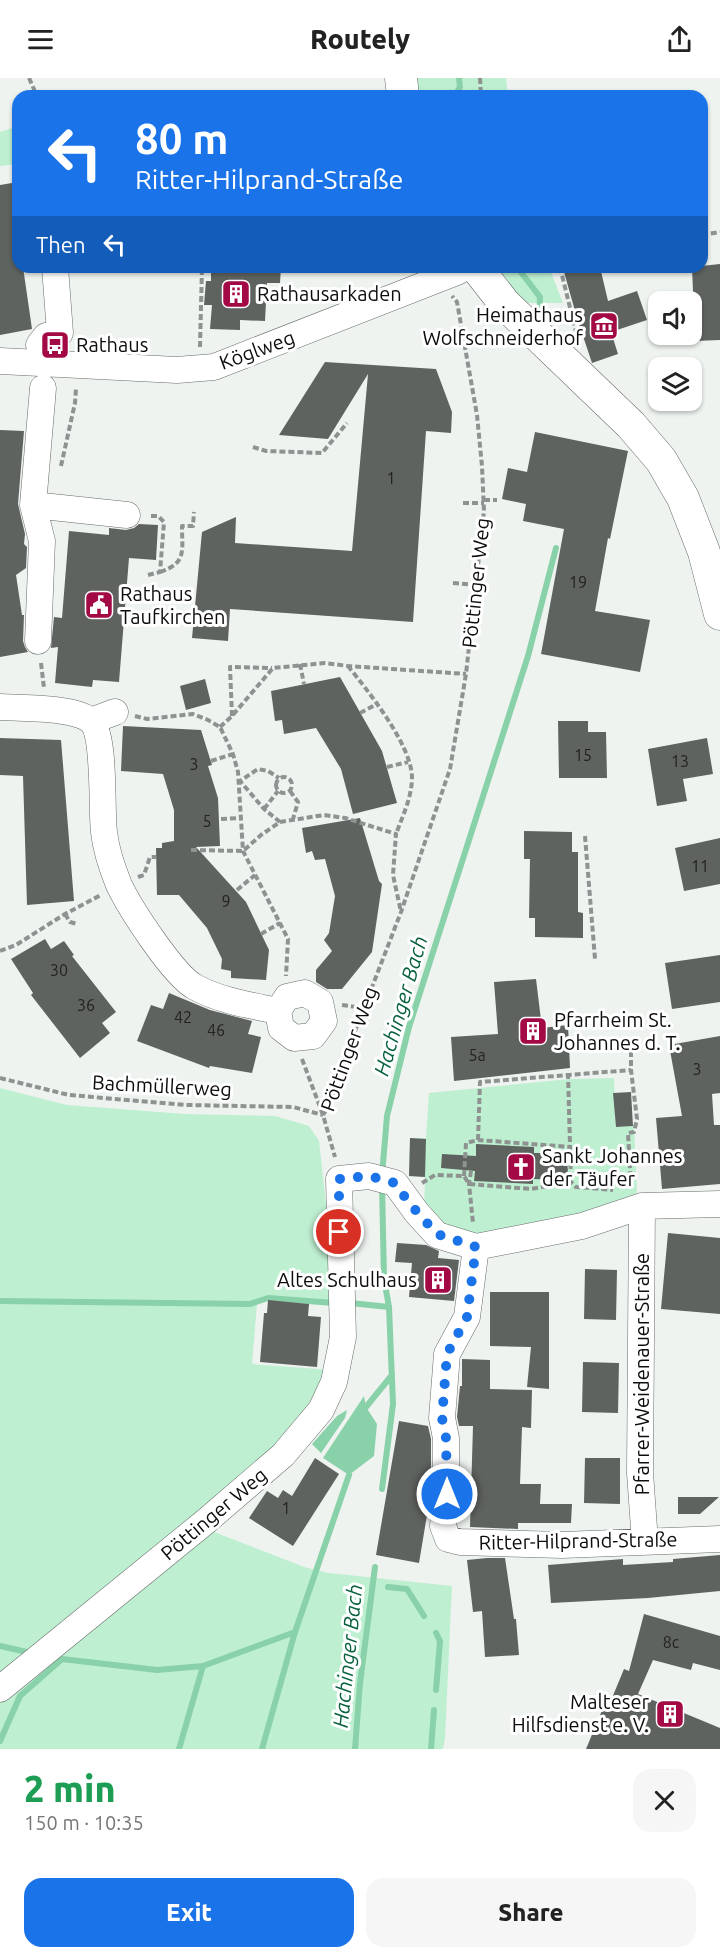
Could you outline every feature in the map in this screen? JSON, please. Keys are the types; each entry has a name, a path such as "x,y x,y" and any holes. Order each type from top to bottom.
{"main road":[{"path":"481,273 505,304 631,425 661,460 683,498 704,552 720,614"}],"street":[{"path":"39,345 46,336 60,333 55,273"},
{"name":"Köglweg","path":"0,361 177,370 200,369 226,364 452,273"},
{"path":"38,641 42,541 47,502 43,388"},
{"path":"47,502 137,515"},
{"path":"0,707 74,713 91,721 96,730 100,749 104,831 109,858 119,885 147,932 192,986 214,997 282,1004 305,993 320,1002 324,1021 313,1036 294,1038 281,1028 282,1004"},
{"path":"91,721 115,712"},
{"path":"339,1179 369,1176 400,1190 437,1234 476,1247 582,1226 636,1199 720,1204"},
{"name":"Pöttinger Weg","path":"0,1689 284,1455 321,1410 334,1382 343,1337 339,1179"},
{"name":"Pfarrer-Weidenauer-Straße","path":"636,1199 640,1473 645,1542"},
{"name":"Ritter-Hilprand-Straße","path":"476,1247 467,1317 447,1354 442,1418 446,1438 447,1494 443,1526 448,1539 460,1542 562,1545 720,1539"}],"path":[{"path":"200,369 202,273"},
{"path":"561,273 579,345 573,369"},
{"name":"Pöttinger Weg","path":"339,1179 334,1150 323,1115 334,1097 345,1057 401,912 450,769 466,674 476,585 484,501 477,415 457,302 440,279"},
{"path":"47,502 75,403 76,389"},
{"path":"253,447 266,451 322,453 347,423"},
{"path":"463,503 497,500"},
{"path":"148,575 174,567 182,557 182,526 194,526 194,512"},
{"path":"137,515 158,516 164,522 160,572"},
{"path":"453,583 476,585"},
{"path":"38,641 45,698"},
{"path":"231,716 230,667 273,668 325,663 466,674"},
{"path":"300,664 304,684"},
{"path":"348,666 379,703 404,751 412,775 410,799 396,834 393,875 401,912"},
{"path":"220,727 273,668"},
{"path":"360,713 379,703"},
{"path":"115,712 147,719 193,714 220,727 233,754 240,781 243,850 288,939 282,1004"},
{"path":"211,761 233,754"},
{"path":"387,767 408,762"},
{"path":"240,781 258,769 263,769 279,778 288,778 292,786 290,791"},
{"path":"278,791 276,782 279,778"},
{"path":"240,781 280,822"},
{"path":"264,808 278,791"},
{"path":"278,791 286,793 290,791"},
{"path":"290,791 298,802 293,820"},
{"path":"191,849 243,850 280,822 324,815 345,818 396,834"},
{"path":"221,819 241,818"},
{"path":"585,836 596,959"},
{"path":"237,890 255,875"},
{"path":"0,951 16,945 65,914 119,885"},
{"path":"65,914 70,922 77,924"},
{"path":"261,934 280,923"},
{"path":"294,1038 323,1115"},
{"path":"568,1073 571,1182 576,1187 636,1199 628,1133 634,1132 637,1119 631,1070 631,1039"},
{"path":"478,1140 480,1082 568,1073 631,1070"},
{"name":"Bachmüllerweg","path":"0,1078 69,1095 186,1105 293,1107 323,1115"},
{"path":"469,1184 464,1176 465,1143 478,1140 571,1147"},
{"path":"471,1171 469,1184 476,1247"},
{"path":"400,1190 435,1175 464,1176"},
{"path":"469,1184 531,1189 571,1182"}],"shaded area":[{"path":"416,78 506,78 507,90 417,90"},
{"path":"12,128 12,165 0,166 0,132"},
{"path":"496,273 551,273 563,303 525,303"},
{"path":"614,1078 616,1127 634,1126 637,1192 634,1198 594,1211 480,1239 453,1234 424,1211 425,1177 409,1176 410,1138 426,1138 429,1093 569,1079"},
{"path":"0,1088 67,1105 185,1114 275,1116 309,1126 319,1141 337,1304 268,1299 257,1304 252,1364 331,1370 315,1407 280,1450 0,1682"},
{"path":"364,1396 366,1407 377,1424 374,1456 349,1475 323,1458"},
{"path":"347,1410 345,1418 321,1453 312,1444 337,1416"},
{"path":"209,1530 307,1568 329,1573 452,1586 443,1749 0,1749 0,1697"}],"building":[{"path":"12,183 12,273 24,273 32,329 0,335 0,185"},
{"path":"720,264 720,340 702,341 702,291 693,291 692,273 708,273 708,265"},
{"name":"Rathausarkaden","path":"211,273 281,273 280,283 267,283 265,321 240,320 240,330 210,329 212,305 204,305 206,281 211,281"},
{"name":"Heimathaus Wolfschneiderhof","path":"564,273 601,273 608,301 637,291 647,320 611,332 618,354 592,363"},
{"path":"325,362 436,369 452,412 451,433 426,431 413,622 230,609 228,641 192,638 202,532 236,517 235,543 352,551 368,374 328,439 279,435"},
{"path":"0,430 24,431 18,504 25,534 24,544 27,547 26,568 16,575 22,615 24,615 23,641 28,652 0,657"},
{"path":"535,432 628,451 610,539 608,538 595,611 650,620 640,672 541,654 564,529 523,521 526,504 502,499 508,468 527,472"},
{"name":"Rathaus Taufkirchen","path":"139,524 158,525 156,560 129,558 119,682 93,680 92,687 55,683 58,647 51,648 54,617 62,618 69,531 109,535 109,528 126,530"},
{"path":"340,677 382,751 397,803 353,814 341,769 316,728 284,734 282,720 275,721 271,691"},
{"path":"205,679 211,703 186,710 180,686"},
{"path":"558,721 588,721 588,732 606,732 607,778 559,778"},
{"path":"123,726 201,730 212,765 208,766 218,798 220,846 196,847 246,902 269,950 266,980 231,978 231,971 221,969 222,959 207,928 179,895 157,895 156,848 162,848 162,843 174,841 174,810 163,774 121,771"},
{"path":"0,738 61,740 74,901 27,905 23,776 0,775"},
{"path":"707,738 713,774 683,779 687,801 657,806 648,749"},
{"path":"360,818 379,881 382,884 372,952 342,989 327,989 316,982 316,970 332,951 324,940 329,933 335,896 325,859 315,860 312,851 306,853 302,828"},
{"path":"524,831 572,832 572,852 578,852 578,912 583,913 583,938 535,937 535,918 529,918 530,859 524,859"},
{"path":"720,838 720,884 684,891 675,848"},
{"path":"45,939 51,949 64,941 74,955 72,956 116,1012 102,1023 110,1033 80,1058 31,995 33,993 11,959"},
{"path":"720,955 720,1002 672,1009 665,963"},
{"name":"Pfarrheim St. Johannes d. T.","path":"536,979 542,1028 568,1025 570,1068 454,1081 451,1037 498,1034 494,982"},
{"path":"169,993 210,1010 252,1021 248,1034 261,1037 252,1073 210,1066 209,1068 137,1041 151,1005 163,1009"},
{"path":"720,1036 720,1093 712,1094 714,1125 720,1125 720,1184 662,1189 656,1118 682,1116 669,1045"},
{"path":"631,1092 633,1126 616,1127 613,1093"},
{"path":"410,1138 426,1139 425,1177 409,1176"},
{"name":"Sankt Johannes der Täufer","path":"476,1144 534,1147 534,1153 553,1153 553,1156 563,1156 567,1162 568,1171 558,1180 533,1179 533,1184 474,1181 475,1171 441,1168 442,1154 476,1156"},
{"path":"668,1233 720,1238 720,1314 661,1309"},
{"name":"Altes Schulhaus","path":"397,1243 426,1245 439,1251 438,1258 459,1260 454,1301 409,1297 412,1263 395,1262"},
{"path":"585,1269 617,1270 616,1320 584,1319"},
{"path":"490,1292 549,1292 549,1389 527,1387 531,1347 490,1346"},
{"path":"268,1300 309,1304 308,1316 321,1317 317,1367 260,1362 264,1313 267,1313"},
{"path":"462,1359 490,1360 490,1389 532,1390 531,1428 522,1427 520,1484 541,1484 540,1504 572,1504 571,1523 518,1523 518,1529 470,1527 473,1426 459,1426 457,1417 460,1386 462,1386"},
{"path":"583,1362 619,1363 618,1413 582,1412"},
{"path":"399,1421 428,1426 431,1439 431,1491 419,1563 376,1555"},
{"path":"315,1458 339,1474 293,1546 249,1518 267,1491 278,1498 283,1490 292,1496"},
{"path":"585,1458 620,1458 620,1504 584,1503"},
{"path":"678,1497 719,1497 700,1514 678,1514"},
{"path":"720,1555 720,1591 648,1598 551,1603 548,1565 623,1559 623,1565 673,1562 673,1559"},
{"path":"505,1558 514,1619 516,1619 519,1655 485,1657 482,1611 473,1612 467,1560"},
{"path":"644,1614 720,1636 720,1670 693,1663 691,1670 653,1660 638,1694 720,1728 720,1749 586,1749 603,1708 607,1710 624,1669 629,1671"}],"waterway":[{"name":"Hachinger Bach","path":"458,90 459,78"},
{"name":"Hachinger Bach","path":"522,273 540,297 539,321"},
{"name":"Hachinger Bach","path":"382,1175 387,1116 409,1027 528,656 556,548"},
{"name":"Hachinger Bach","path":"382,1185 384,1279 389,1307 393,1404 382,1489"},
{"path":"0,1301 250,1304 268,1298 334,1303"},
{"path":"350,1303 389,1307"},
{"path":"366,1407 392,1375"},
{"path":"262,1749 295,1632 349,1475"},
{"name":"Hachinger Bach","path":"355,1749 360,1683 375,1567"},
{"path":"388,1587 407,1589 424,1616"},
{"path":"0,1741 20,1696 62,1659 157,1670 203,1666 295,1632"},
{"path":"436,1633 440,1641 436,1690"},
{"path":"0,1646 31,1653"},
{"path":"179,1749 203,1666"},
{"path":"431,1749 434,1710"}],"place":[{"name":"Rathausarkaden","path":"236,294"},
{"name":"Heimathaus Wolfschneiderhof","path":"604,326"},
{"name":"Rathaus","path":"55,345"},
{"name":"Rathaus Taufkirchen","path":"99,605"},
{"name":"Pfarrheim St. Johannes d. T.","path":"533,1031"},
{"name":"Sankt Johannes der Täufer","path":"521,1167"},
{"name":"Altes Schulhaus","path":"438,1280"},
{"name":"Malteser Hilfsdienst e. V.","path":"670,1714"}],"route":[{"path":"339,1232 339,1179 369,1176 395,1183 417,1213 437,1234 461,1244 476,1247 467,1317 447,1354 442,1418 446,1438 447,1494"}]}
